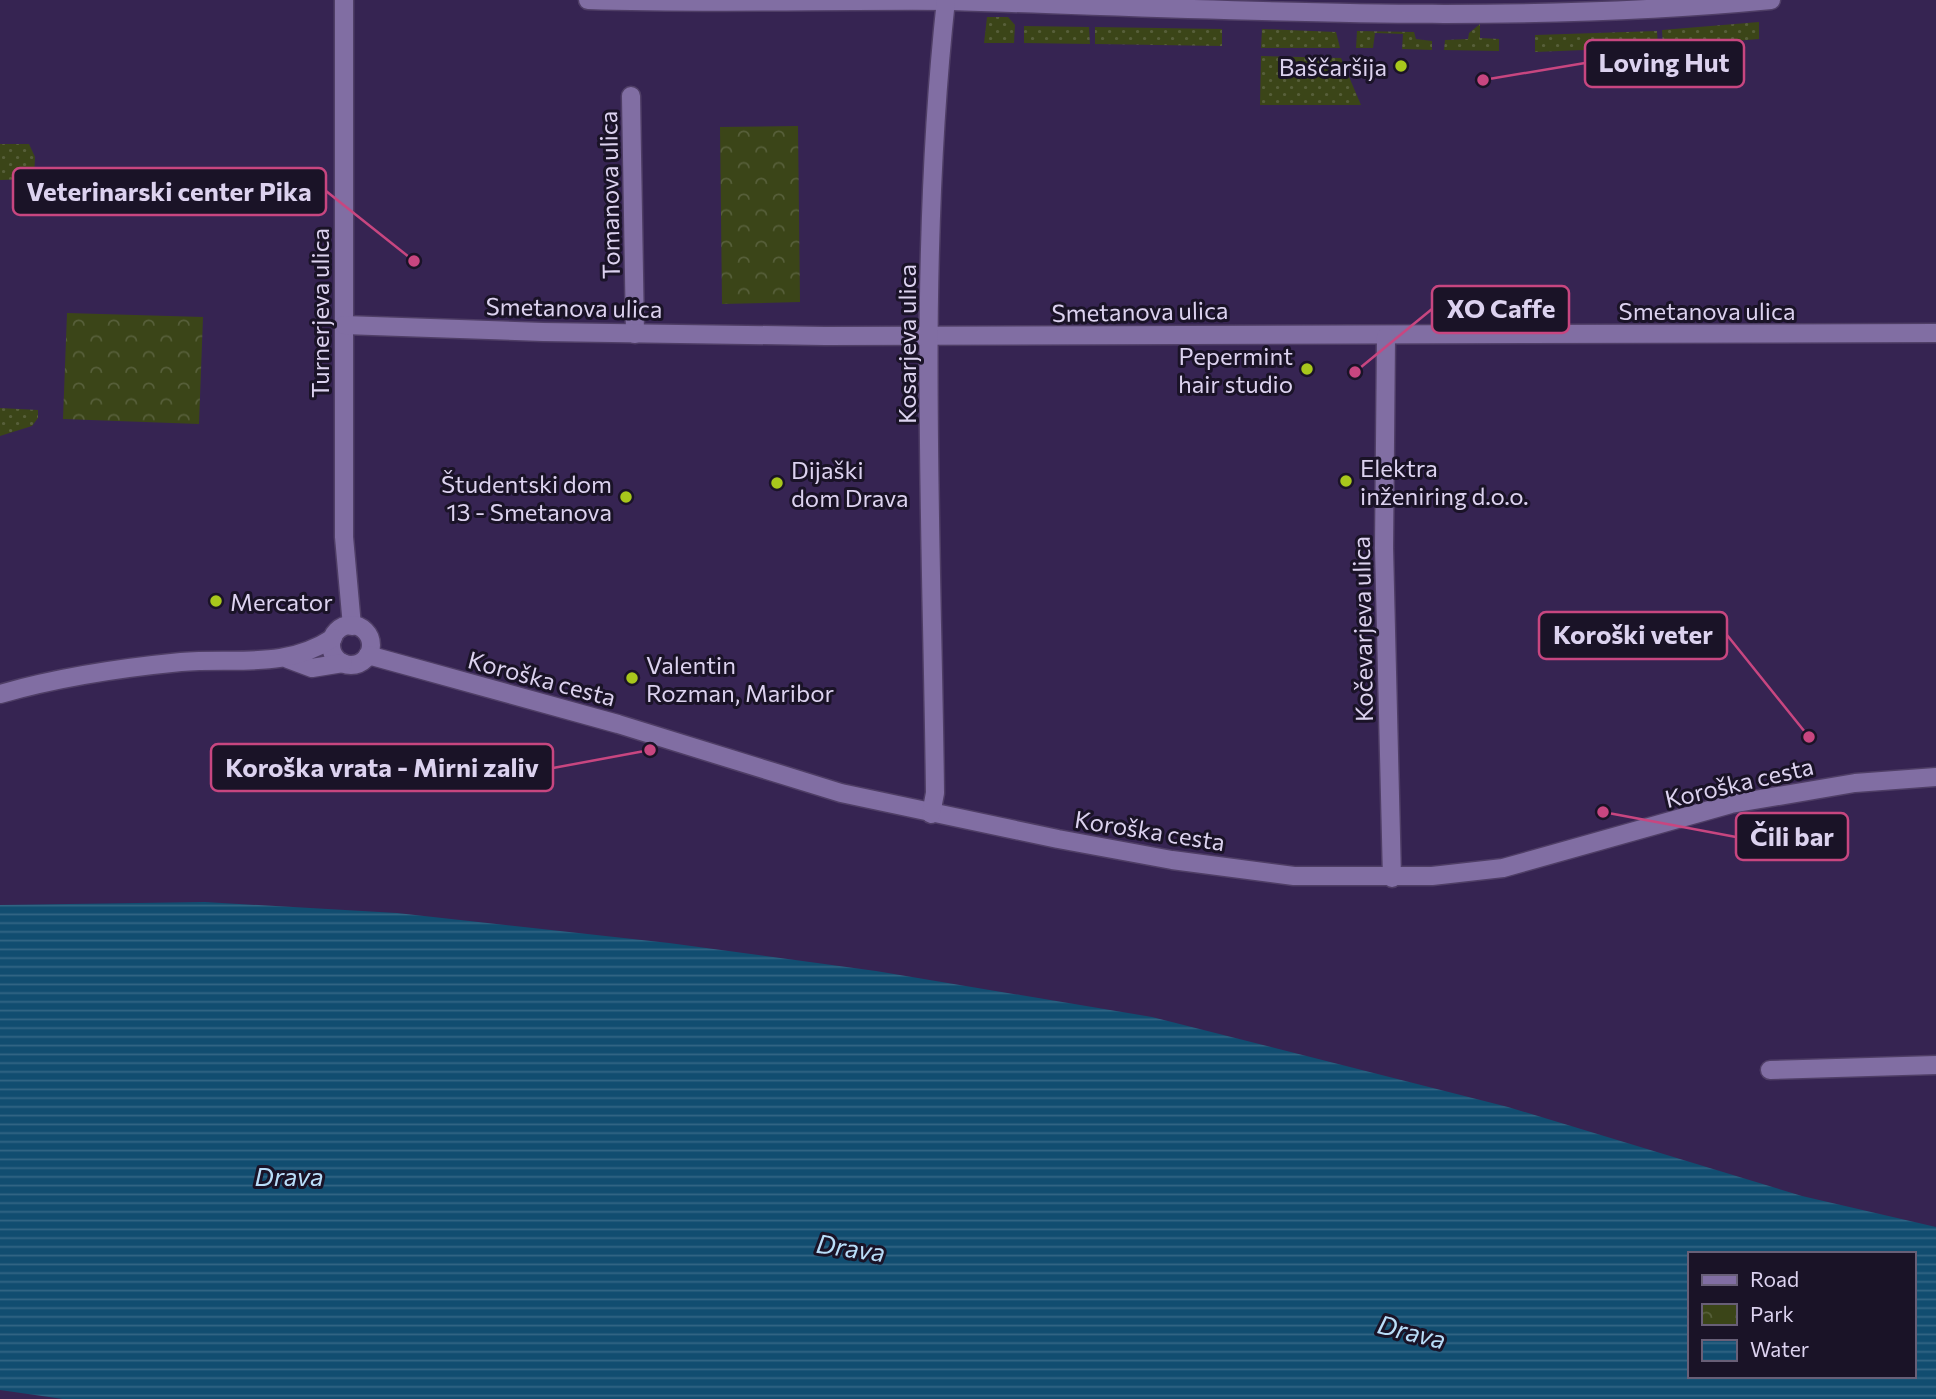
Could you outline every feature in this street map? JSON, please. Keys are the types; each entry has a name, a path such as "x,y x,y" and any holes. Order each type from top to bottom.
{"street":[{"name":"Turnerjeva ulica","path":"344,0 344,537 352,625"},
{"path":"588,0 946,1 1257,10 1509,13 1658,11 1771,0"},
{"name":"Kosarjeva ulica","path":"931,814 935,793 930,336 932,179 946,1"},
{"name":"Tomanova ulica","path":"631,96 635,334"},
{"name":"Smetanova ulica","path":"344,325 635,334 930,336 1193,334 1386,337 1936,333"},
{"name":"Kočevarjeva ulica","path":"1386,337 1384,548 1392,878"},
{"path":"0,694 74,676 149,665 206,659 288,659 319,648 340,629 352,625 369,636 371,644 368,655 359,663 312,668 288,659"},
{"path":"333,638 334,654 343,663"},
{"name":"Koroška cesta","path":"368,655 618,724 841,793 1058,839 1294,876 1392,878 1503,868 1731,804 1789,792 1936,777"},
{"path":"1770,1070 1936,1065"}],"green space":[{"path":"987,17 1008,17 1015,25 1014,43 984,43"},
{"path":"1759,22 1759,39 1663,47 1662,30"},
{"path":"1480,24 1480,38 1499,39 1499,51 1444,50 1445,40 1468,39 1469,33"},
{"path":"1024,26 1089,27 1090,44 1024,43"},
{"path":"1095,27 1222,29 1222,46 1095,44"},
{"path":"1262,29 1336,32 1340,48 1261,48"},
{"path":"1357,31 1414,32 1416,39 1432,41 1432,50 1402,49 1403,34 1375,33 1373,48 1356,48"},
{"path":"1657,31 1658,47 1535,52 1535,35"},
{"path":"1261,56 1341,58 1361,105 1260,105"},
{"path":"798,126 800,302 722,304 720,127"},
{"path":"0,144 29,144 35,157 34,179 0,180"},
{"path":"67,313 203,317 199,424 63,419"},
{"path":"0,408 38,410 38,418 32,426 0,436"}],"water":[{"name":"Drava","path":"205,902 397,913 669,943 876,971 1152,1017 1508,1107 1802,1196 1936,1227 1936,1399 63,1399 0,1390 0,905"}],"place":[{"name":"Baščaršija","path":"1401,66"},
{"name":"Loving Hut","path":"1483,80"},
{"name":"Veterinarski center Pika","path":"414,261"},
{"name":"Pepermint hair studio","path":"1307,369"},
{"name":"XO Caffe","path":"1355,372"},
{"name":"Elektra inženiring d.o.o.","path":"1346,481"},
{"name":"Dijaški dom Drava","path":"777,483"},
{"name":"Študentski dom 13 - Smetanova","path":"626,497"},
{"name":"Mercator","path":"216,601"},
{"name":"Valentin Rozman, Maribor","path":"632,678"},
{"name":"Koroški veter","path":"1809,737"},
{"name":"Koroška vrata - Mirni zaliv","path":"650,750"},
{"name":"Čili bar","path":"1603,812"}]}
